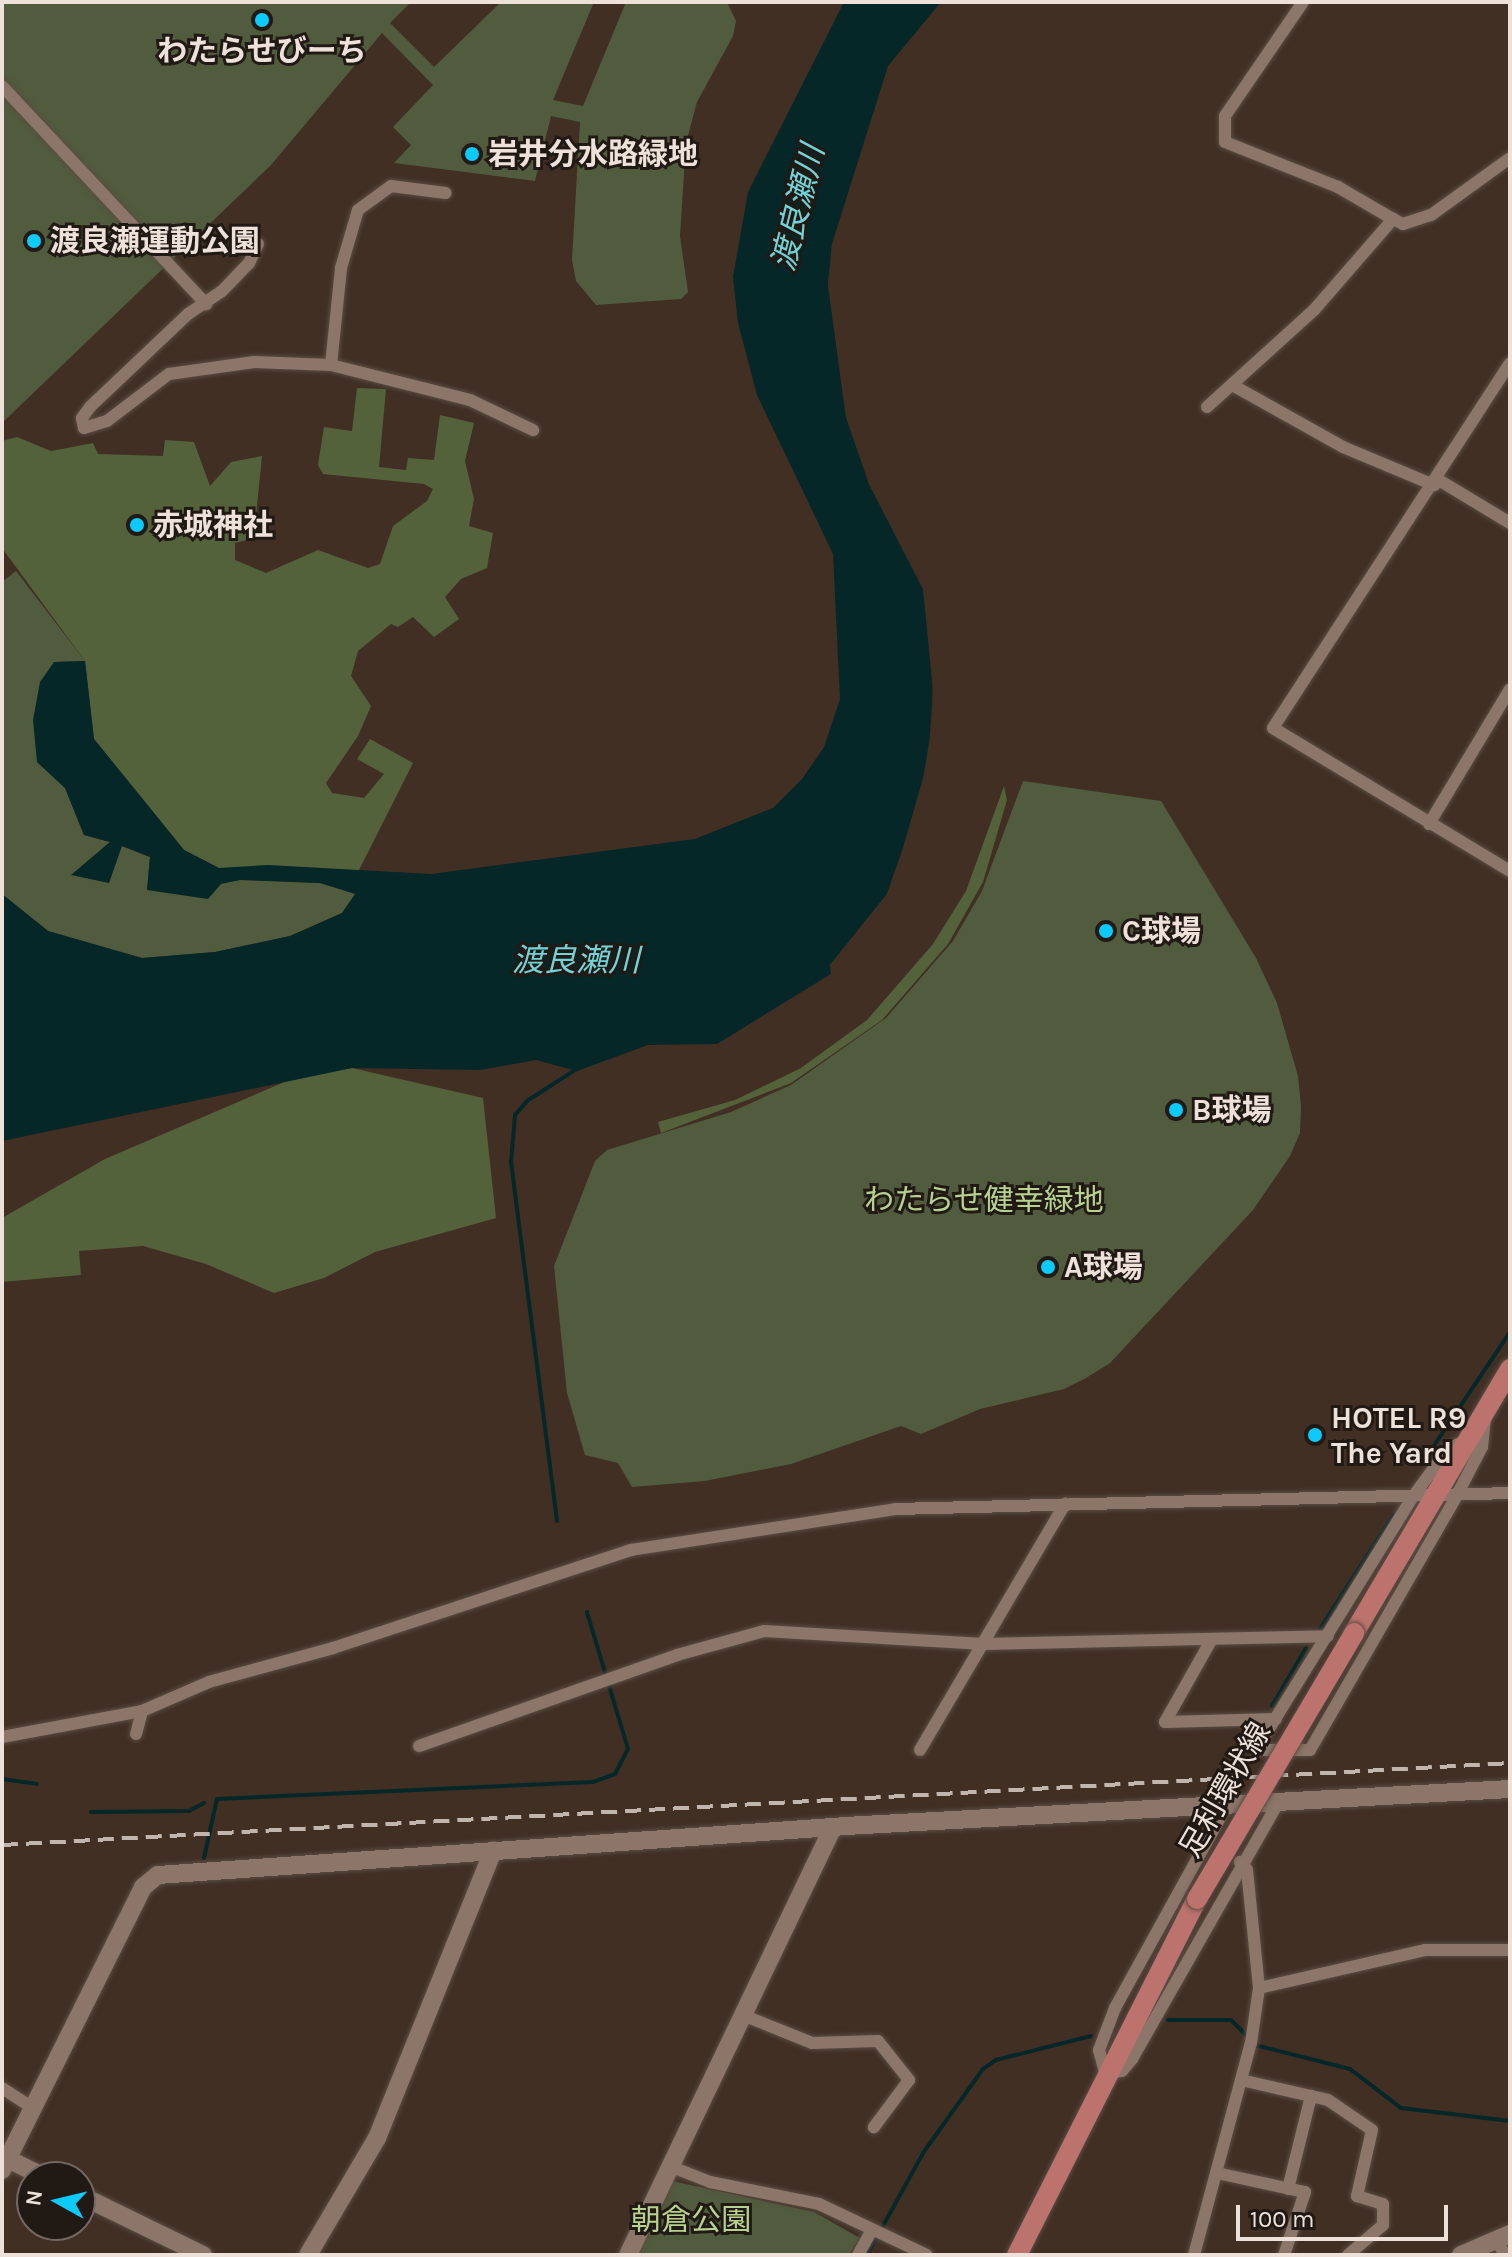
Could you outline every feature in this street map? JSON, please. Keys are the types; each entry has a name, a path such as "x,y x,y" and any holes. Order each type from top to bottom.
{"main road":[{"name":"足利環状線","path":"1017,2255 1105,2073 1197,1899 1510,1369"}],"street":[{"path":"1303,2 1225,116 1225,142 1338,187 1403,224 1431,215 1510,158"},
{"path":"2,86 206,304"},
{"path":"331,365 341,268 358,210 384,188 446,193"},
{"path":"1207,407 1234,386 1314,310 1393,219"},
{"path":"258,244 249,263 206,304 188,314 90,407 82,418 84,428 107,421 169,374 254,362 331,365 470,400 533,430"},
{"path":"1510,363 1273,728 1510,871"},
{"path":"1234,386 1343,447 1435,482 1510,523"},
{"path":"1429,824 1510,689"},
{"path":"1466,1440 1448,1449 1412,1498 1256,1750 1310,1750 1482,1447 1485,1411"},
{"path":"2,1737 142,1711 209,1682 333,1648 631,1550 896,1509 1412,1498 1510,1493"},
{"path":"920,1750 1065,1504"},
{"path":"419,1746 677,1655 764,1631 984,1644 1328,1636"},
{"path":"1212,1639 1165,1722 1276,1719"},
{"path":"136,1734 142,1711"},
{"path":"5,2165 143,1887 158,1875 493,1851 1510,1789"},
{"path":"1227,1805 1111,2018 1099,2050 1105,2073 1122,2071 1132,2059 1240,1862 1278,1803"},
{"path":"628,2255 832,1830"},
{"path":"308,2255 377,2138 493,1851"},
{"path":"1194,2255 1241,2080 1259,1988 1247,1870 1240,1862"},
{"path":"1259,1988 1425,1950 1510,1950"},
{"path":"745,2016 812,2043 878,2041 909,2080 874,2127"},
{"path":"1241,2080 1328,2100 1372,2130 1357,2196 1383,2204 1383,2225 1348,2255"},
{"path":"2,2088 33,2108"},
{"path":"1288,2189 1311,2096"},
{"path":"672,2167 710,2182 794,2195 927,2255"},
{"path":"1217,2173 1305,2192 1284,2255"},
{"path":"96,2203 203,2255"},
{"path":"858,2255 872,2230"},
{"path":"1461,2255 1504,2243"}],"green space":[{"path":"2,2 411,2 390,23 434,67 501,2 594,2 553,100 583,106 626,2 727,2 736,21 733,36 697,102 686,143 680,236 688,292 681,299 596,305 576,281 572,260 580,122 551,116 535,181 394,163 411,145 393,127 433,85 382,33 271,165 2,423"},
{"path":"357,388 386,389 379,467 406,470 408,458 434,460 440,415 474,423 465,461 474,499 469,526 493,533 487,568 461,579 445,597 459,619 434,637 413,617 398,627 391,624 358,651 351,676 371,706 358,736 326,783 332,793 364,798 384,774 357,759 370,739 413,763 358,872 219,868 184,850 94,739 85,661 2,548 2,441 17,437 51,451 93,443 98,454 163,456 165,440 194,442 210,486 231,462 262,456 255,526 251,539 235,543 235,560 266,573 318,550 368,568 380,564 393,526 427,501 433,489 424,484 323,474 318,465 324,427 352,431"},
{"path":"16,571 85,661 54,662 37,762 65,788 84,835 110,842 72,875 122,846 150,857 147,890 240,880 320,883 356,893 342,913 290,936 215,952 142,958 48,931 2,894 2,582"},
{"name":"わたらせ健幸緑地","path":"1023,781 1161,801 1256,958 1277,1003 1298,1076 1301,1106 1300,1133 1290,1156 1253,1210 1110,1363 1086,1378 1064,1389 980,1409 921,1434 901,1426 791,1464 705,1481 632,1487 618,1463 585,1455 567,1393 554,1266 595,1161 607,1150 731,1112 791,1085 886,1018 953,941 982,891"},
{"path":"1004,786 1007,800 983,882 948,944 882,1020 791,1083 661,1133 658,1122 735,1100 801,1068 867,1020 933,944 966,891"},
{"path":"352,1068 483,1098 496,1218 375,1252 324,1278 274,1293 206,1264 143,1246 79,1251 81,1275 2,1282 2,1218 105,1159 296,1077"},
{"name":"朝倉公園","path":"672,2181 814,2212 860,2238 849,2255 636,2255"}],"water":[{"name":"渡良瀬川","path":"844,2 941,2 888,66 832,244 828,285 846,417 869,484 923,589 933,691 928,761 887,894 830,965 831,974 717,1044 648,1045 577,1071 536,1060 480,1070 352,1068 2,1141 2,894 48,931 142,958 215,952 290,936 342,913 355,894 320,883 240,880 221,884 208,899 147,890 150,857 122,846 109,883 71,875 110,842 84,835 65,788 37,762 33,720 40,682 54,662 85,661 94,739 184,850 219,868 268,865 431,874 695,839 773,808 802,779 824,747 840,699 833,554 757,395 738,323 733,277 748,192"}],"pier":[{"path":"832,244 832,285 856,440 926,588 937,655 936,726 923,804 890,896 834,966 834,977 764,1020 831,974 830,965 887,894 919,803 932,725 933,655 923,589 869,484 846,417 828,285"}],"waterway":[{"path":"557,1521 511,1162 515,1115 527,1101 578,1068"},
{"path":"1423,1462 1510,1332"},
{"path":"1318,1632 1393,1515"},
{"path":"204,1858 217,1799 593,1782 615,1774 628,1749 587,1612"},
{"path":"1272,1706 1306,1648"},
{"path":"1241,1755 1260,1724"},
{"path":"2,1779 37,1784"},
{"path":"91,1812 189,1811 204,1803"},
{"path":"1168,2020 1231,2020 1249,2038"},
{"path":"867,2255 923,2153 983,2069 996,2060 1091,2036"},
{"path":"1255,2045 1350,2069 1401,2108 1510,2121"}],"railway":[{"path":"2,1845 1510,1763"}],"place":[{"name":"わたらせびーち","path":"262,20"},
{"name":"岩井分水路緑地","path":"472,154"},
{"name":"渡良瀬運動公園","path":"34,241"},
{"name":"赤城神社","path":"137,525"},
{"name":"C球場","path":"1106,931"},
{"name":"B球場","path":"1176,1110"},
{"name":"A球場","path":"1048,1267"},
{"name":"HOTEL R9 The Yard","path":"1315,1435"}]}
